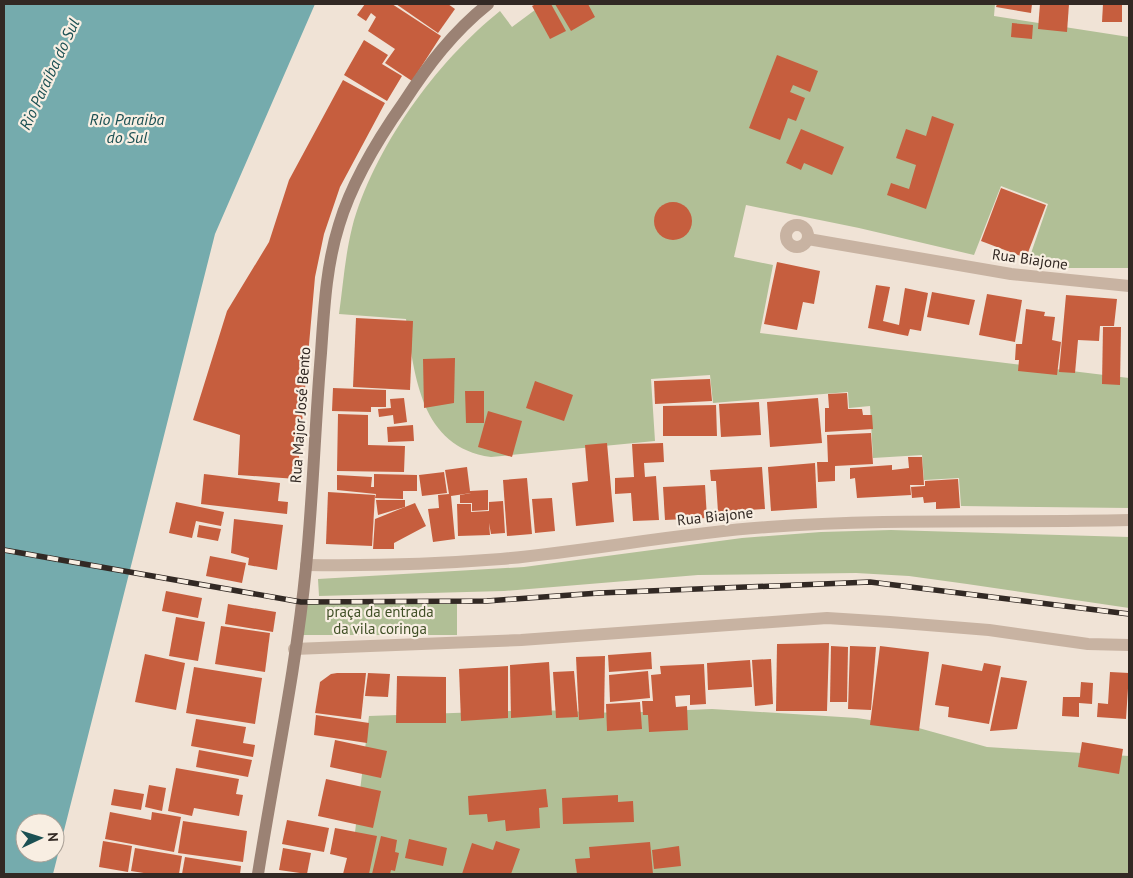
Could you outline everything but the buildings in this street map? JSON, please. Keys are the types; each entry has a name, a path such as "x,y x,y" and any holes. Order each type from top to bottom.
{"street":[{"name":"Rua Major José Bento","path":"258,874 306,566 324,307 331,255 339,223 351,194 385,129 449,40 464,23 488,4"},
{"name":"Rua Biajone","path":"808,239 1020,275 1129,286"},
{"name":"Rua Biajone","path":"306,566 442,563 502,559 668,537 767,527 852,522 1129,520"},
{"path":"294,649 521,640 827,618 989,630 1088,644 1129,645"}],"green space":[{"path":"543,4 995,4 994,16 1129,37 1129,268 1068,268 1028,262 1048,204 1001,186 974,255 859,228 746,205 734,257 773,265 760,333 1129,378 1129,508 961,506 959,478 924,480 922,455 873,458 870,406 849,408 848,392 713,403 710,375 651,379 655,441 491,457 467,451 449,439 435,424 425,406 413,363 406,319 339,314 352,228 375,168 391,138 410,109 453,55 500,11 512,27"},
{"path":"891,530 1129,537 1129,608 909,576 856,573 698,575 504,591 319,596 318,579 524,567 742,538 821,532"},
{"name":"praça da entrada da vila coringa","path":"305,604 457,604 457,635 303,635"},
{"path":"712,709 857,718 915,727 987,747 1129,756 1129,874 350,874 369,716 540,710 617,713"}],"water":[{"name":"Rio Paraiba do Sul","path":"4,4 315,4 215,234 65,827 65,813 15,813 15,863 56,863 53,874 4,874"}],"railway":[{"path":"4,550 301,602 487,601 599,593 870,582 1129,614"}],"water label":[{"name":"Rio Paraíba do Sul","path":"49,74"}]}
